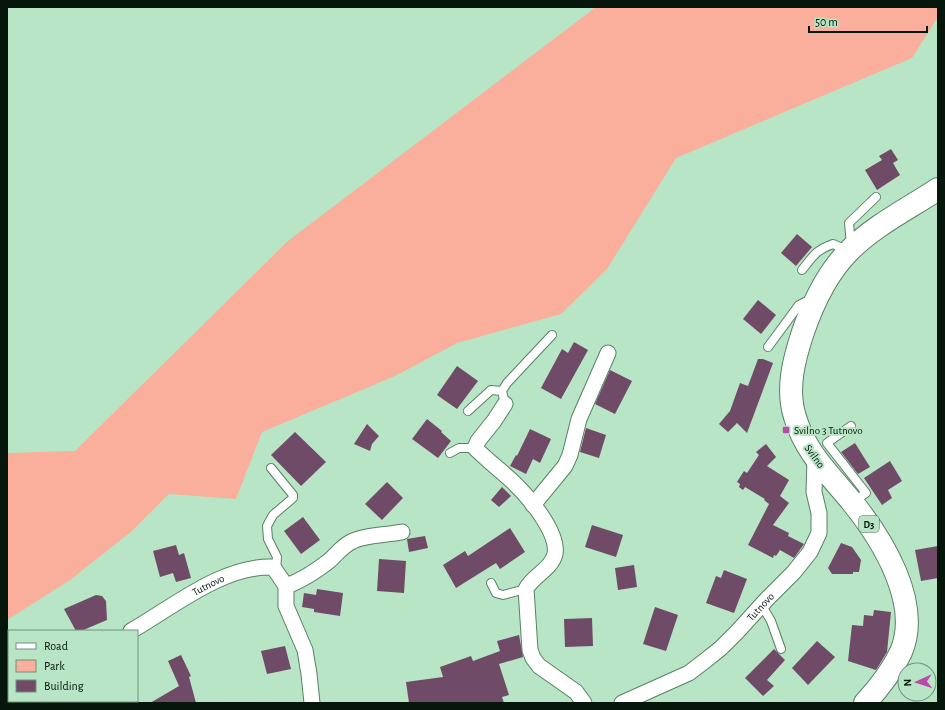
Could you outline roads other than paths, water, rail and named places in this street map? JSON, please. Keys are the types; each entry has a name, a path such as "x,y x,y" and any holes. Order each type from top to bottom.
{"main road":[{"name":"Svilno","path":"865,703 889,674 901,651 906,632 905,600 897,575 887,554 871,528 853,502 816,459 806,444 794,416 791,378 797,350 807,320 818,296 834,269 850,250 883,222 938,188"}],"street":[{"path":"533,505 565,466 570,455 578,419 608,353"},
{"path":"503,398 494,421 478,441 475,448 513,482 533,505 547,526 554,540 555,554 550,564 530,582 526,589 530,650 533,658 539,666 576,692 584,703"},
{"name":"Tutnovo","path":"622,703 689,672 721,648 794,572 810,552 819,533 819,513 814,492 816,459"},
{"path":"286,586 295,583 329,561 347,544 353,541 369,536 402,532"},
{"name":"Tutnovo","path":"133,630 192,594 231,575 252,568 264,567 273,567 276,572"},
{"path":"276,572 286,586 286,606 305,650 312,703"}],"lane":[{"path":"802,270 815,252 825,247 833,244 850,250 849,223 876,197"},
{"path":"768,347 799,305 818,296"},
{"path":"468,411 492,390 503,398 507,383 552,335"},
{"path":"851,426 827,443 866,493 853,502"},
{"path":"450,453 459,448 475,448"},
{"path":"271,468 293,495 293,498 273,515 267,526 268,539 277,557 276,572"},
{"path":"491,583 496,593 503,595 526,589"},
{"path":"762,604 772,621 781,649"}],"place":[{"name":"Svilno 3 Tutnovo","path":"786,430"}]}
